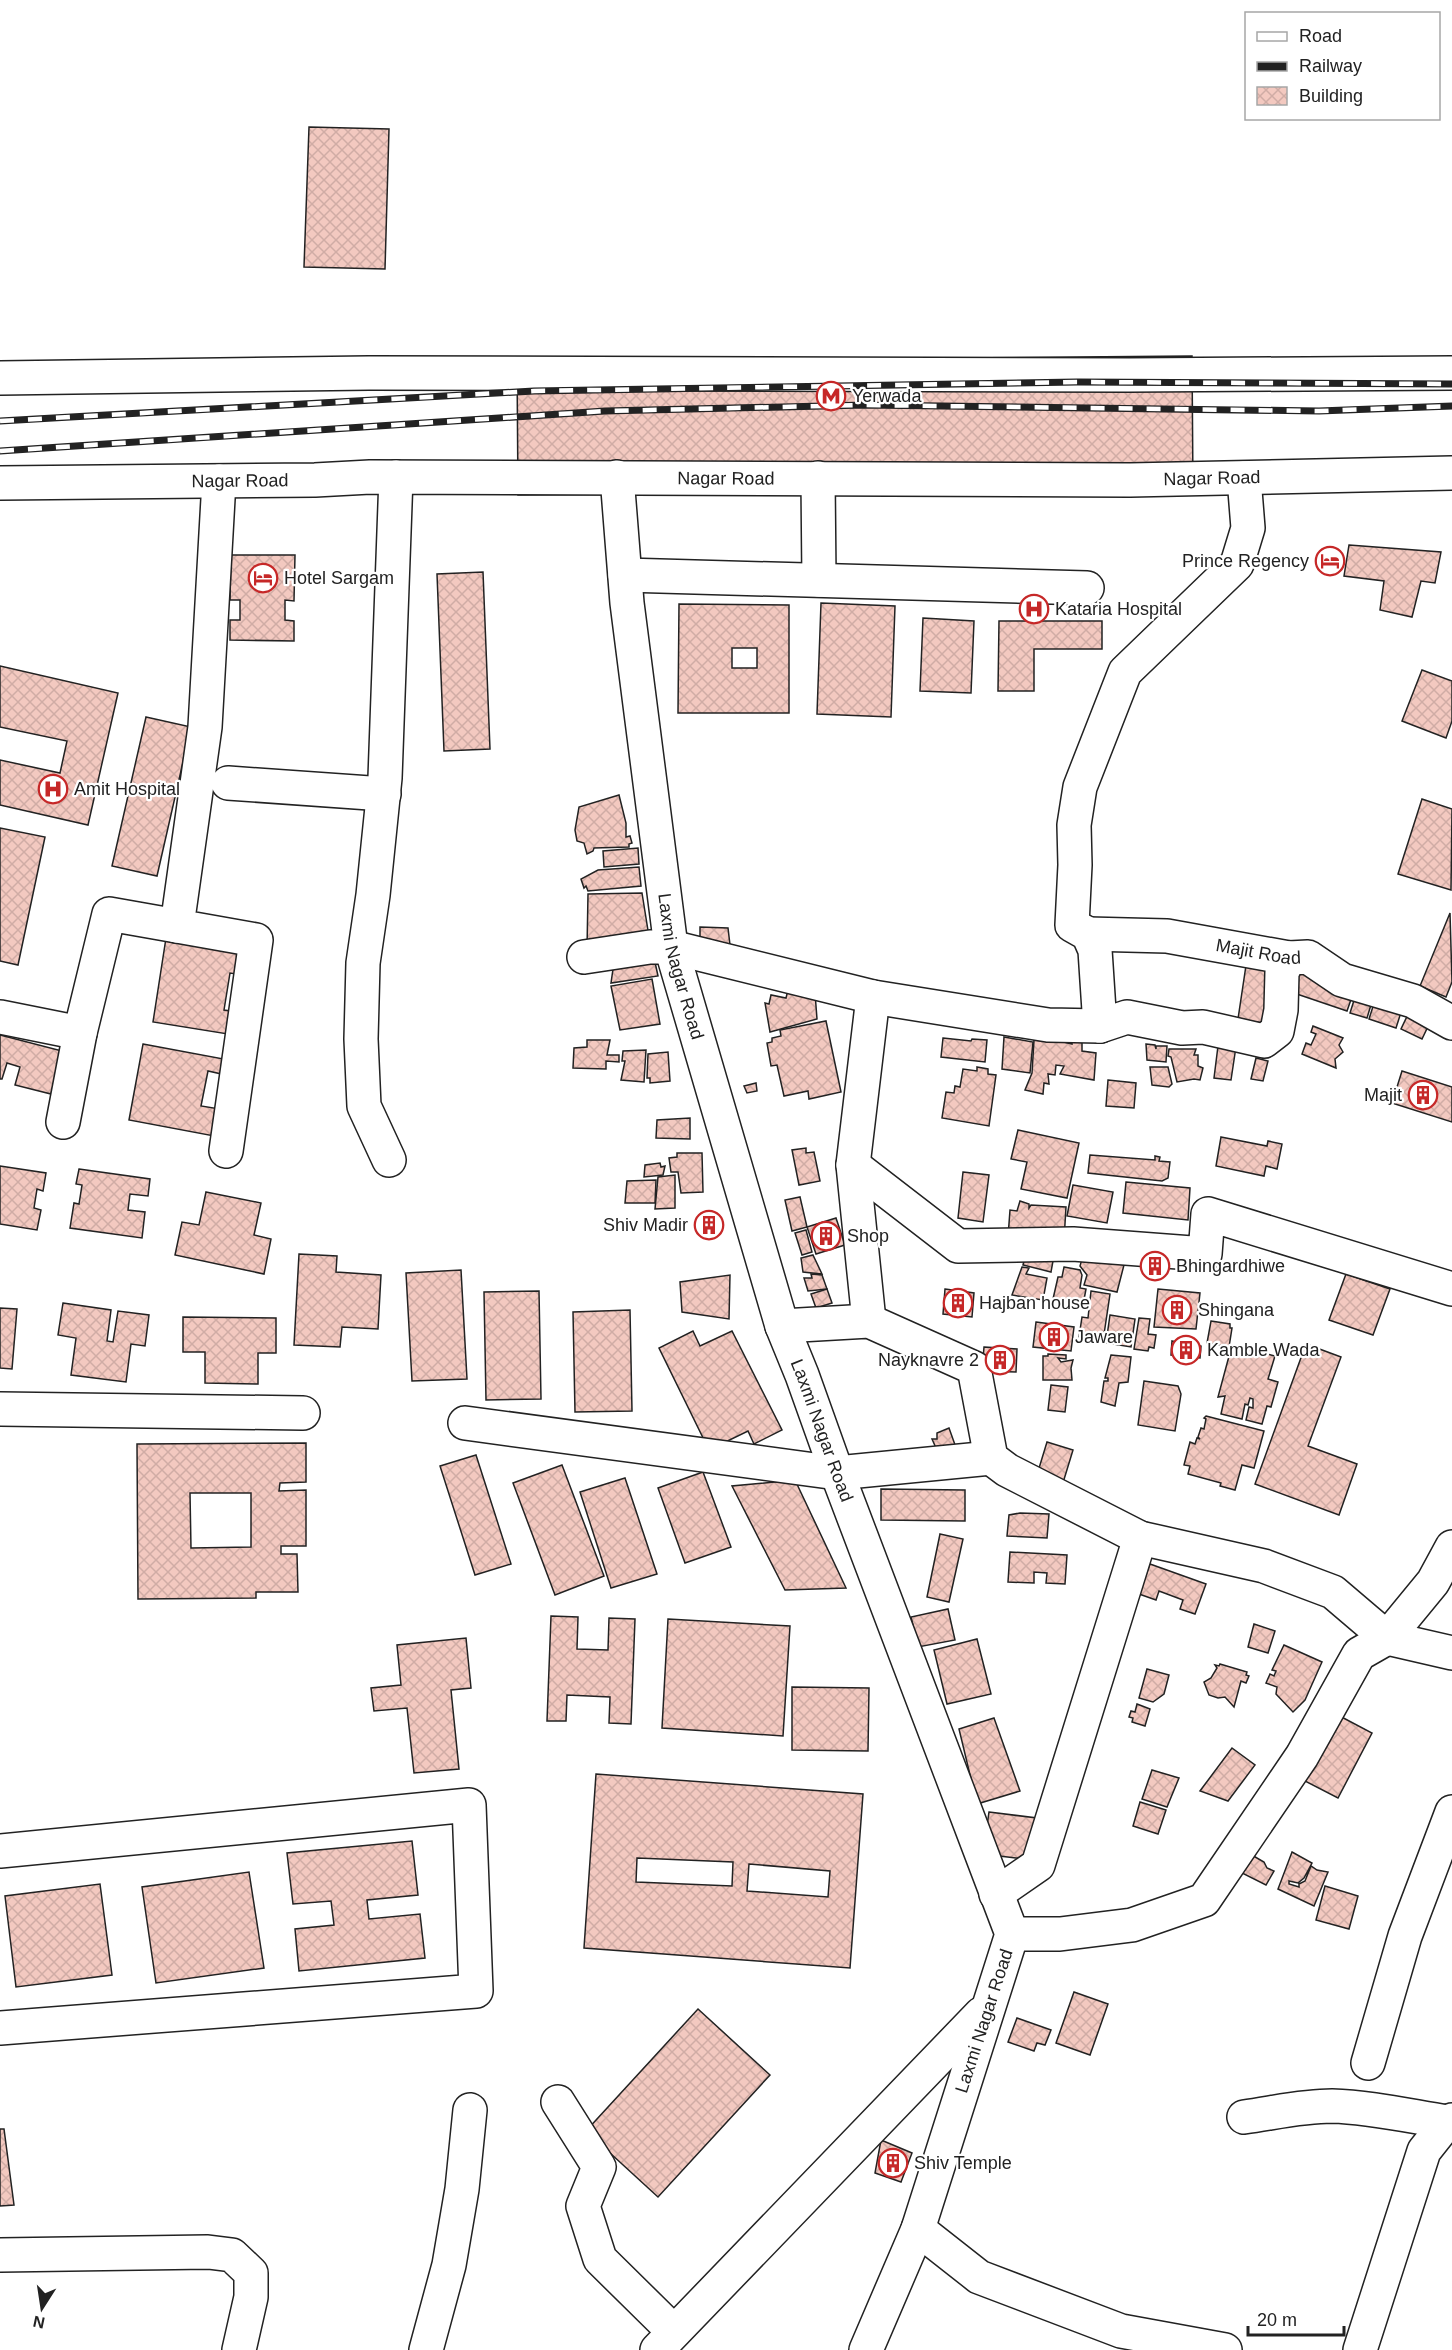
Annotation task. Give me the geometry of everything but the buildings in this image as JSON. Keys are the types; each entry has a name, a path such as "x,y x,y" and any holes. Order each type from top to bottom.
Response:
{"main road":[{"path":"0,378 369,373 1129,375 1452,373"},
{"name":"Nagar Road","path":"0,483 396,477 1130,480 1452,473"},
{"path":"389,1160 364,1106 361,1039 363,963 384,794 396,477"},
{"name":"Laxmi Nagar Road","path":"618,477 625,575 671,947 782,1326 1012,1934 918,2229 866,2350"},
{"path":"818,478 819,580"},
{"path":"1100,1026 1095,950 1088,934 1072,925 1074,825 1080,787 1125,672 1238,564 1248,528 1244,478"},
{"path":"177,926 205,727 219,481"},
{"path":"625,575 1088,588"},
{"path":"228,783 384,794"},
{"path":"63,1122 80,1032 109,914 256,939 226,1151"},
{"name":"Majit Road","path":"1088,934 1167,936 1289,958 1308,957 1342,980 1413,1001 1452,1023"},
{"path":"584,957 650,946 671,947 873,997 1048,1025 1100,1026 1127,1017 1182,1028 1203,1028 1264,1041 1277,1031 1281,1010 1282,972 1289,958"},
{"path":"869,1321 854,1165 873,997"},
{"path":"0,1017 80,1032"},
{"path":"854,1165 958,1246 1073,1244 1205,1254 1208,1214 1452,1289"},
{"path":"782,1326 869,1321 974,1368 991,1458"},
{"path":"0,1409 303,1413"},
{"path":"465,1423 837,1473 991,1458 1007,1470 1140,1538 1264,1566 1333,1592 1387,1638 1452,1653"},
{"path":"996,1894 1038,1865 1140,1538"},
{"path":"1012,1934 1060,1934 1132,1926 1204,1900 1302,1756 1359,1654 1387,1638 1433,1582 1452,1547"},
{"path":"0,1851 469,1804 476,1992 0,2028"},
{"path":"1368,2063 1405,1936 1452,1812"},
{"path":"558,2103 599,2167 583,2206 600,2259 665,2340 987,2009"},
{"path":"1244,2117 1332,2106 1449,2121"},
{"path":"426,2350 450,2265 462,2189 470,2110"},
{"path":"1360,2350 1424,2151 1449,2121"},
{"path":"918,2229 979,2277 1121,2331 1225,2350"},
{"path":"0,2254 208,2252 232,2255 251,2273 251,2297 239,2350"}],"railway":[{"path":"0,421 534,391 1077,382 1452,384"},
{"path":"0,451 605,411 865,405 1319,411 1452,406"}],"place":[{"name":"Yerwada","path":"831,396"},
{"name":"Prince Regency","path":"1330,561"},
{"name":"Hotel Sargam","path":"263,578"},
{"name":"Kataria Hospital","path":"1034,609"},
{"name":"Amit Hospital","path":"53,789"},
{"name":"Majit","path":"1423,1095"},
{"name":"Shiv Madir","path":"709,1225"},
{"name":"Shop","path":"826,1236"},
{"name":"Bhingardhiwe","path":"1155,1266"},
{"name":"Hajban house","path":"958,1303"},
{"name":"Shingana","path":"1177,1310"},
{"name":"Jaware","path":"1054,1337"},
{"name":"Kamble Wada","path":"1186,1350"},
{"name":"Nayknavre 2","path":"1000,1360"},
{"name":"Shiv Temple","path":"893,2163"}]}
